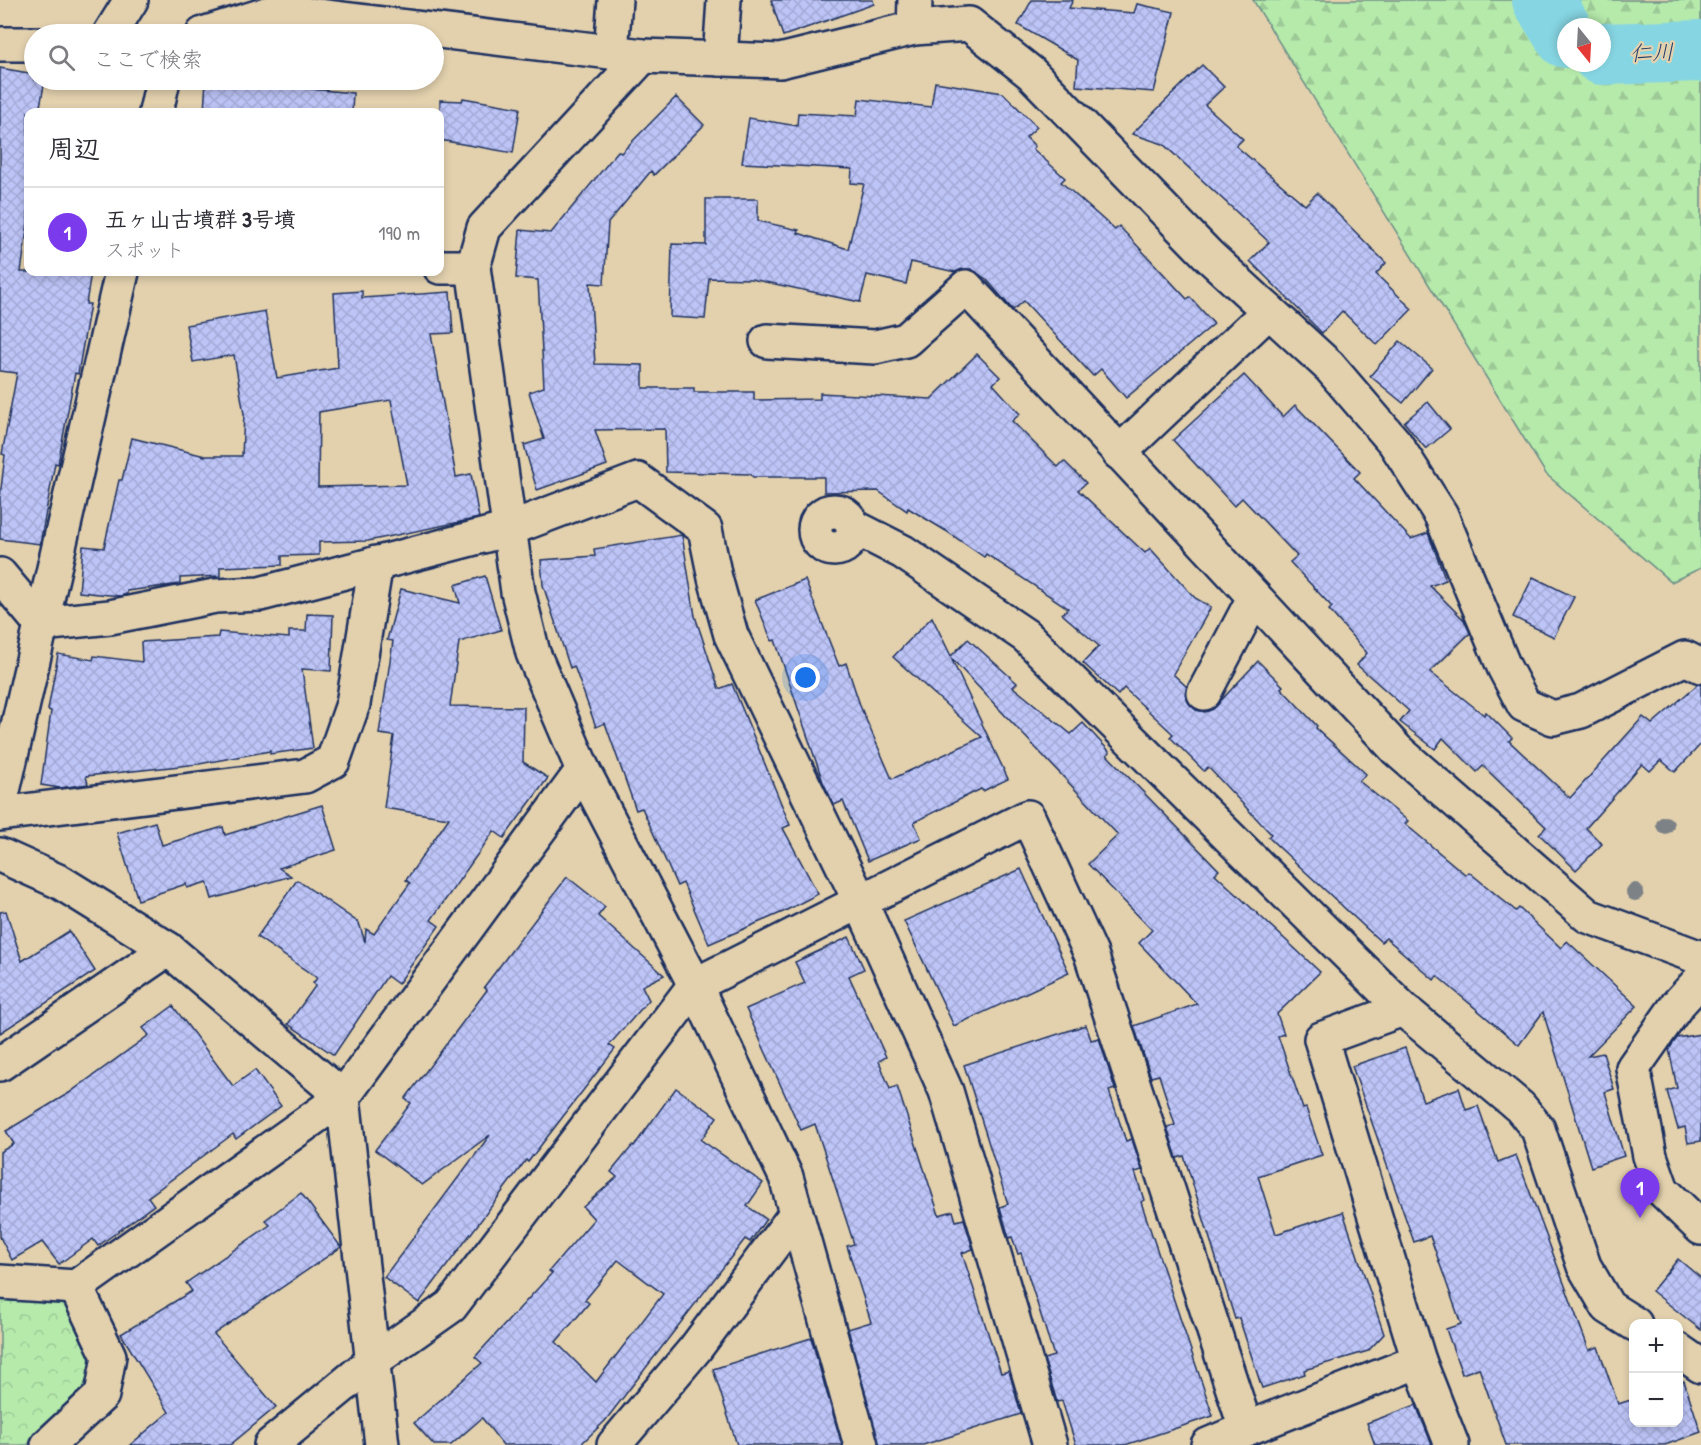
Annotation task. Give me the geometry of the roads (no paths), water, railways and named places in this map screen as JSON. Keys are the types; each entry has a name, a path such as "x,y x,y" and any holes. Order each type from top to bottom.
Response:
{"street":[{"path":"116,24 131,0"},
{"path":"611,52 615,0"},
{"path":"720,59 724,0"},
{"path":"236,24 277,11 383,24"},
{"path":"444,32 643,56 780,61 915,14 969,24 1031,73 1209,256 1329,366 1401,452 1441,515 1504,667 1524,705 1553,718 1581,711 1685,658 1701,666"},
{"path":"0,44 24,44"},
{"path":"643,56 484,228 473,267 518,592 533,653 583,770 695,985 786,1177 861,1445"},
{"path":"157,108 161,90"},
{"path":"444,267 473,267"},
{"path":"0,804 121,276"},
{"path":"767,341 875,347 906,340 966,287 1396,750 1588,916 1701,958"},
{"path":"1119,453 1269,311"},
{"path":"41,624 110,617 214,596 260,594 509,529 638,480 705,529 715,578 731,634 860,901 946,1091 1050,1445"},
{"path":"854,527 903,552 1026,636 1403,1009 1520,1107 1538,1129 1584,1266 1608,1307 1629,1319"},
{"path":"0,814 305,777 333,761 353,704 376,563"},
{"path":"0,575 41,624"},
{"path":"1204,693 1254,598"},
{"path":"0,1282 76,1287 344,1097 583,770"},
{"path":"271,1445 373,1361 451,1306 695,985 1028,817 1091,954 1246,1429"},
{"path":"0,855 60,882 168,949 344,1097 382,1445"},
{"path":"0,1064 168,949"},
{"path":"1701,979 1677,1004 1633,1068 1650,1156 1662,1190 1701,1228"},
{"path":"1403,1009 1321,1039 1419,1361 1452,1445"},
{"path":"614,1445 695,1349 796,1214"},
{"path":"48,1445 102,1395 106,1376 109,1356 76,1287"},
{"path":"1683,1353 1701,1366"},
{"path":"1208,1445 1419,1361"}],"waterway":[{"name":"仁川","path":"1543,0 1557,23"},
{"name":"仁川","path":"1611,54 1701,51"}],"place":[{"name":"五ヶ山古墳群 3号墳","path":"1640,1218"}]}
